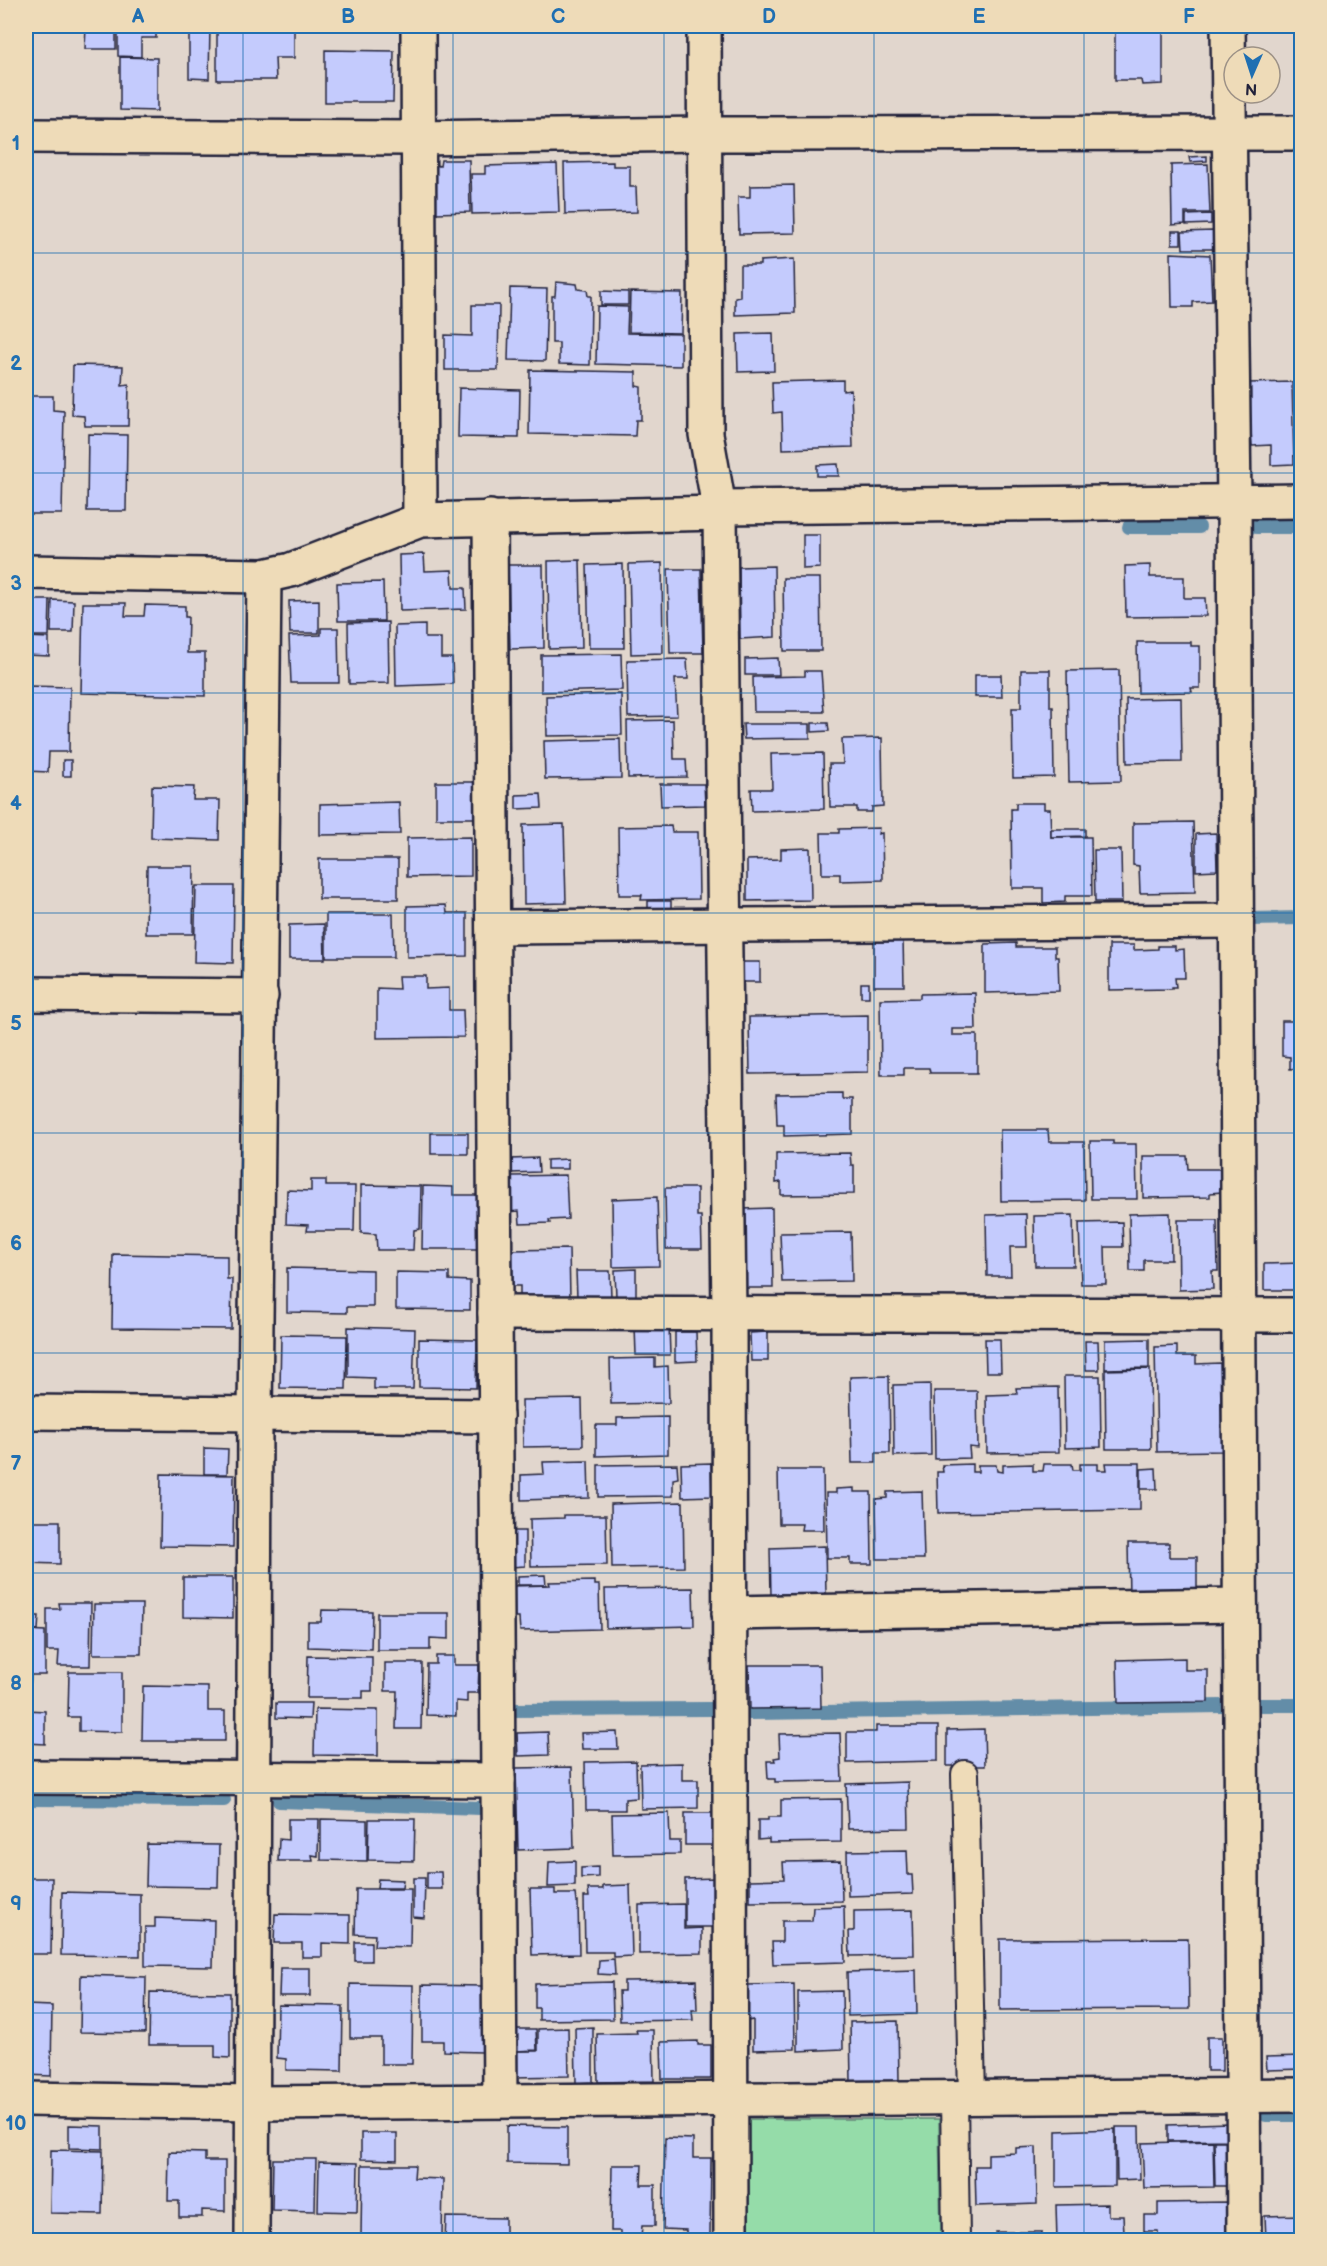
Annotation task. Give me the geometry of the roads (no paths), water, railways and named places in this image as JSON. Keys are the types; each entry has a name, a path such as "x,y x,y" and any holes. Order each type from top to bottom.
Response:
{"street":[{"path":"418,26 420,520"},
{"path":"704,26 706,434 720,510 729,1314 731,2241"},
{"path":"1228,26 1234,501 1244,2241"},
{"path":"26,136 417,138 704,134 1302,133"},
{"path":"26,572 264,576 291,570 420,520 720,510 1302,501"},
{"path":"490,517 500,2100"},
{"path":"252,2241 255,1414 264,576"},
{"path":"493,927 1236,921"},
{"path":"26,994 261,996"},
{"path":"495,1313 1302,1315"},
{"path":"26,1412 496,1416"},
{"path":"729,1613 1240,1605"},
{"path":"26,1777 498,1780"},
{"path":"26,2099 253,2103 1302,2095"}],"lane":[{"path":"956,2241 963,2097 965,1774"}],"waterway":[{"path":"1129,527 1199,527"},
{"path":"1256,527 1302,527"},
{"path":"1247,919 1302,918"},
{"path":"1259,1705 1302,1705"},
{"path":"749,1713 1223,1706"},
{"path":"507,1710 712,1709"},
{"path":"26,1799 224,1800"},
{"path":"279,1801 480,1808"},
{"path":"1266,2115 1302,2115"}]}
